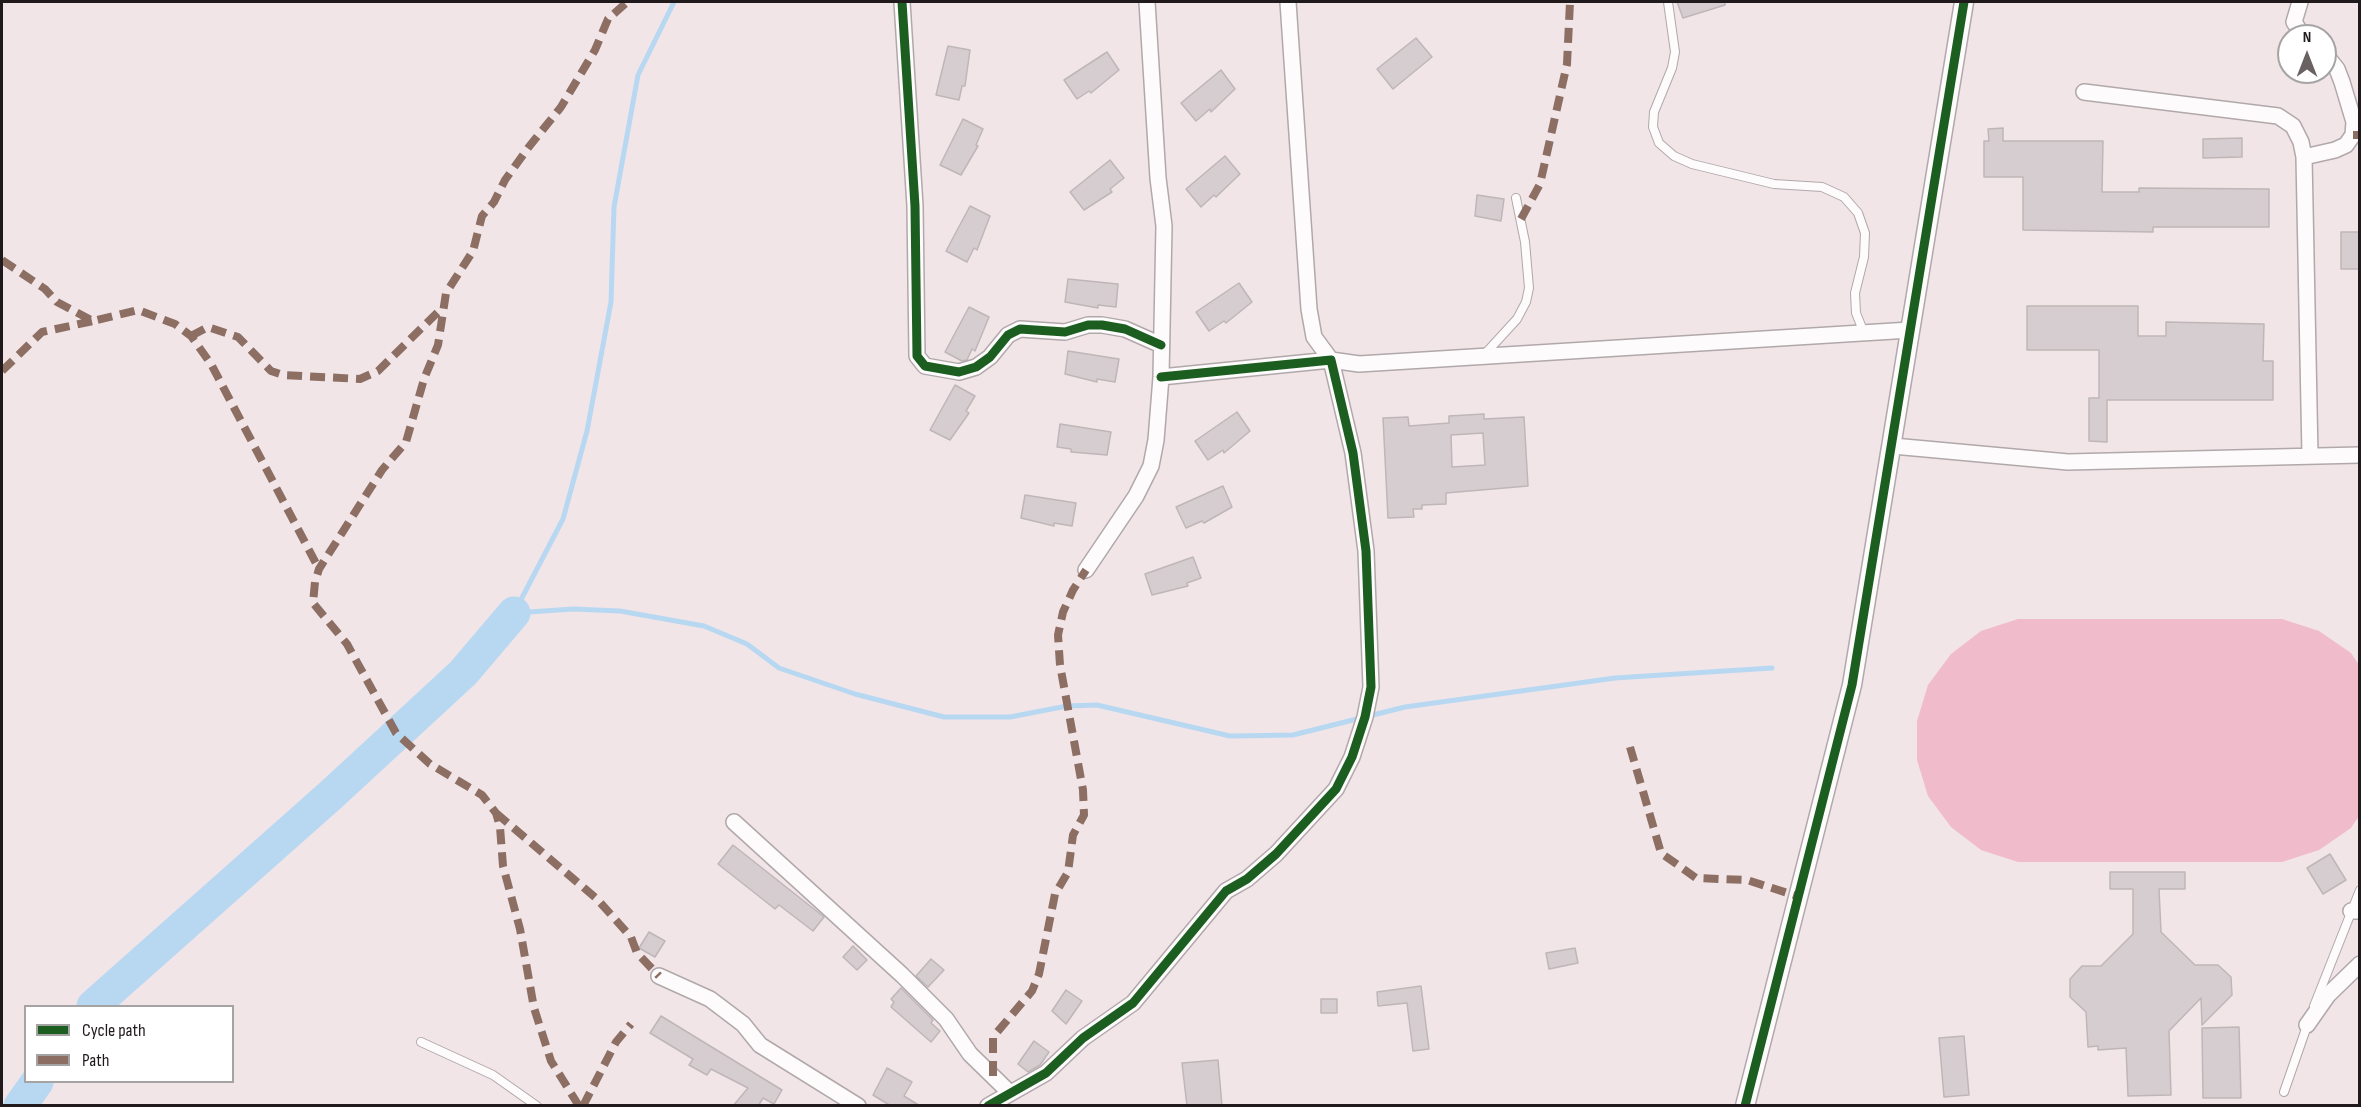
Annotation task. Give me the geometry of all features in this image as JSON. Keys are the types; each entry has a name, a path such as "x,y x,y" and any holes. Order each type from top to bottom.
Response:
{"street":[{"path":"902,2 915,206 917,356 926,366 959,372 976,368 990,357 1008,335 1020,329 1065,332 1095,325 1125,329 1161,345"},
{"path":"1086,570 1136,496 1151,466 1161,376 1164,226 1158,178 1147,2"},
{"path":"988,1106 1046,1073 1083,1038 1133,1003 1226,891 1247,879 1276,854 1336,789 1349,766 1365,717 1371,687 1366,551 1353,453 1331,360 1314,337 1309,309 1288,2"},
{"path":"1745,1106 1852,685 1964,2"},
{"path":"2295,24 2300,2"},
{"path":"2304,157 2335,150 2346,145 2353,135 2354,122 2337,69"},
{"path":"2084,92 2278,116 2293,126 2301,141 2304,157 2310,456"},
{"path":"1161,376 1331,360 1359,364 1910,330"},
{"path":"1893,446 2068,462 2360,455"},
{"path":"734,822 946,1018 970,1054 1010,1093"},
{"path":"2307,1025 2328,995 2360,964"},
{"path":"659,976 710,999 743,1024 760,1045 858,1106"}],"lane":[{"path":"1668,2 1674,52 1672,68 1654,112 1653,127 1659,143 1674,156 1692,164 1774,184 1822,188 1844,197 1858,213 1865,233 1864,257 1855,293 1856,313 1864,333"},
{"path":"1483,356 1517,319 1526,302 1528,288 1525,242 1516,198"},
{"path":"2284,1092 2307,1025 2355,911 2360,890"},
{"path":"421,1042 493,1075 537,1106"}],"shaded area":[{"path":"2018,619 2282,619 2319,631 2351,653 2359,665 2359,816 2351,828 2319,850 2282,862 2018,862 1981,850 1951,827 1928,796 1917,760 1917,721 1928,685 1951,654 1981,631"}],"building":[{"path":"1677,2 1725,2 1725,5 1683,18"},
{"path":"1416,38 1432,57 1393,89 1377,69"},
{"path":"948,46 970,50 965,86 962,86 959,100 936,95"},
{"path":"1107,52 1119,70 1091,93 1089,91 1077,99 1064,80"},
{"path":"1221,70 1235,89 1211,112 1210,109 1196,121 1181,103"},
{"path":"963,119 983,129 976,145 978,146 961,175 940,165"},
{"path":"2003,128 2003,141 2103,141 2102,192 2139,192 2139,188 2269,189 2269,227 2153,227 2153,232 2023,230 2023,177 1984,177 1984,141 1989,141 1988,129"},
{"path":"2242,138 2242,157 2203,158 2203,139"},
{"path":"1225,156 1240,174 1216,197 1214,195 1201,207 1186,189"},
{"path":"1110,160 1124,178 1110,189 1112,192 1084,210 1070,192"},
{"path":"1477,195 1504,199 1501,221 1475,216"},
{"path":"970,206 990,216 977,250 974,248 967,262 946,251"},
{"path":"2341,232 2360,232 2360,269 2341,269"},
{"path":"1068,279 1118,284 1116,307 1098,305 1098,308 1065,302"},
{"path":"1239,283 1252,302 1226,323 1224,321 1209,331 1196,312"},
{"path":"2027,306 2138,306 2138,336 2166,336 2166,322 2264,324 2263,361 2273,361 2273,400 2107,400 2107,442 2089,441 2089,398 2099,398 2099,350 2027,350"},
{"path":"969,307 989,317 975,351 972,349 967,360 962,361 945,352"},
{"path":"1068,351 1119,359 1115,382 1097,379 1097,382 1065,374"},
{"path":"955,385 975,396 966,411 969,413 950,440 930,430"},
{"path":"1237,412 1250,431 1224,453 1223,450 1208,460 1195,441"},
{"path":"1484,414 1484,419 1524,417 1528,486 1446,493 1446,504 1422,505 1422,509 1413,509 1414,517 1388,518 1383,418 1408,417 1409,426 1449,423 1449,416","holes":["1483,433 1485,465 1452,467 1451,435"]},
{"path":"1060,424 1111,432 1107,455 1071,452 1071,449 1057,447"},
{"path":"1223,486 1232,507 1204,523 1202,521 1186,528 1176,507"},
{"path":"1025,495 1076,503 1072,526 1054,523 1054,526 1021,518"},
{"path":"1193,557 1201,578 1187,583 1188,586 1152,595 1145,574"},
{"path":"733,845 824,917 813,931 779,905 775,909 718,864"},
{"path":"2330,854 2346,880 2323,894 2307,868"},
{"path":"2110,872 2185,872 2185,889 2159,889 2161,932 2195,965 2218,965 2231,977 2232,995 2202,1025 2201,998 2169,1031 2171,1095 2128,1096 2126,1048 2098,1050 2098,1046 2088,1047 2086,1012 2070,997 2070,979 2082,966 2101,966 2133,934 2133,889 2110,889"},
{"path":"649,932 665,941 655,957 639,948"},
{"path":"853,946 867,960 857,970 843,957"},
{"path":"1575,948 1578,963 1549,969 1546,953"},
{"path":"931,959 944,970 928,987 916,976"},
{"path":"1421,986 1429,1049 1413,1051 1407,1003 1378,1006 1377,992"},
{"path":"901,988 933,1020 931,1023 940,1031 931,1042 891,1007 894,1002 891,999"},
{"path":"1066,990 1082,1001 1066,1024 1052,1011"},
{"path":"1321,999 1337,999 1337,1013 1321,1013"},
{"path":"661,1016 782,1090 774,1104 763,1098 758,1106 733,1106 748,1088 711,1069 707,1075 689,1065 693,1059 650,1033"},
{"path":"2239,1027 2241,1098 2203,1098 2202,1028"},
{"path":"1964,1036 1969,1095 1944,1097 1939,1038"},
{"path":"1034,1041 1049,1052 1040,1065 1028,1072 1018,1064"},
{"path":"1218,1060 1222,1106 1187,1106 1182,1063"},
{"path":"887,1068 912,1082 904,1096 920,1106 891,1106 873,1095"}],"waterway":[{"path":"514,613 563,519 587,431 611,302 614,207 638,75 674,2"},
{"path":"514,613 573,609 620,611 704,626 747,644 779,668 855,694 944,717 1010,717 1067,706 1097,705 1230,736 1293,735 1405,707 1615,678 1772,668"},
{"path":"94,1005 332,794 463,673 514,613"},
{"path":"20,1106 36,1083"}],"marked path":[{"path":"579,1106 551,1061 534,1008 520,929 503,866 500,827 496,813 482,795 430,764 396,733 347,644 313,603 319,569 382,470 406,442 424,379 438,345 446,293 473,251 482,216 494,202 505,180 528,148 561,107 595,50 608,19 627,2"},
{"path":"1521,219 1540,184 1567,64 1570,2"},
{"path":"2353,135 2360,135"},
{"path":"2,260 45,289 57,302 93,321 138,310 175,324 191,336 211,364 319,569"},
{"path":"191,336 208,327 238,337 271,371 283,375 360,379 378,371 442,308"},
{"path":"2,371 42,332 93,321"},
{"path":"993,1076 993,1037 1032,991 1039,974 1055,894 1068,872 1073,835 1084,815 1083,790 1060,665 1058,635 1063,612 1086,570"},
{"path":"1630,747 1661,853 1696,878 1747,880 1797,896"},
{"path":"496,813 597,899 631,937 637,953 659,976"},
{"path":"583,1106 616,1042 631,1024"}],"cycle path":[{"path":"902,2 915,206 917,356 925,366 959,372 976,367 990,357 1008,335 1020,329 1065,332 1088,325 1125,329 1161,345"},
{"path":"1745,1106 1852,685 1964,2"},
{"path":"988,1106 1046,1073 1083,1038 1133,1003 1226,891 1247,879 1276,854 1336,789 1352,757 1365,717 1371,687 1366,551 1353,453 1331,360 1161,377"}]}
